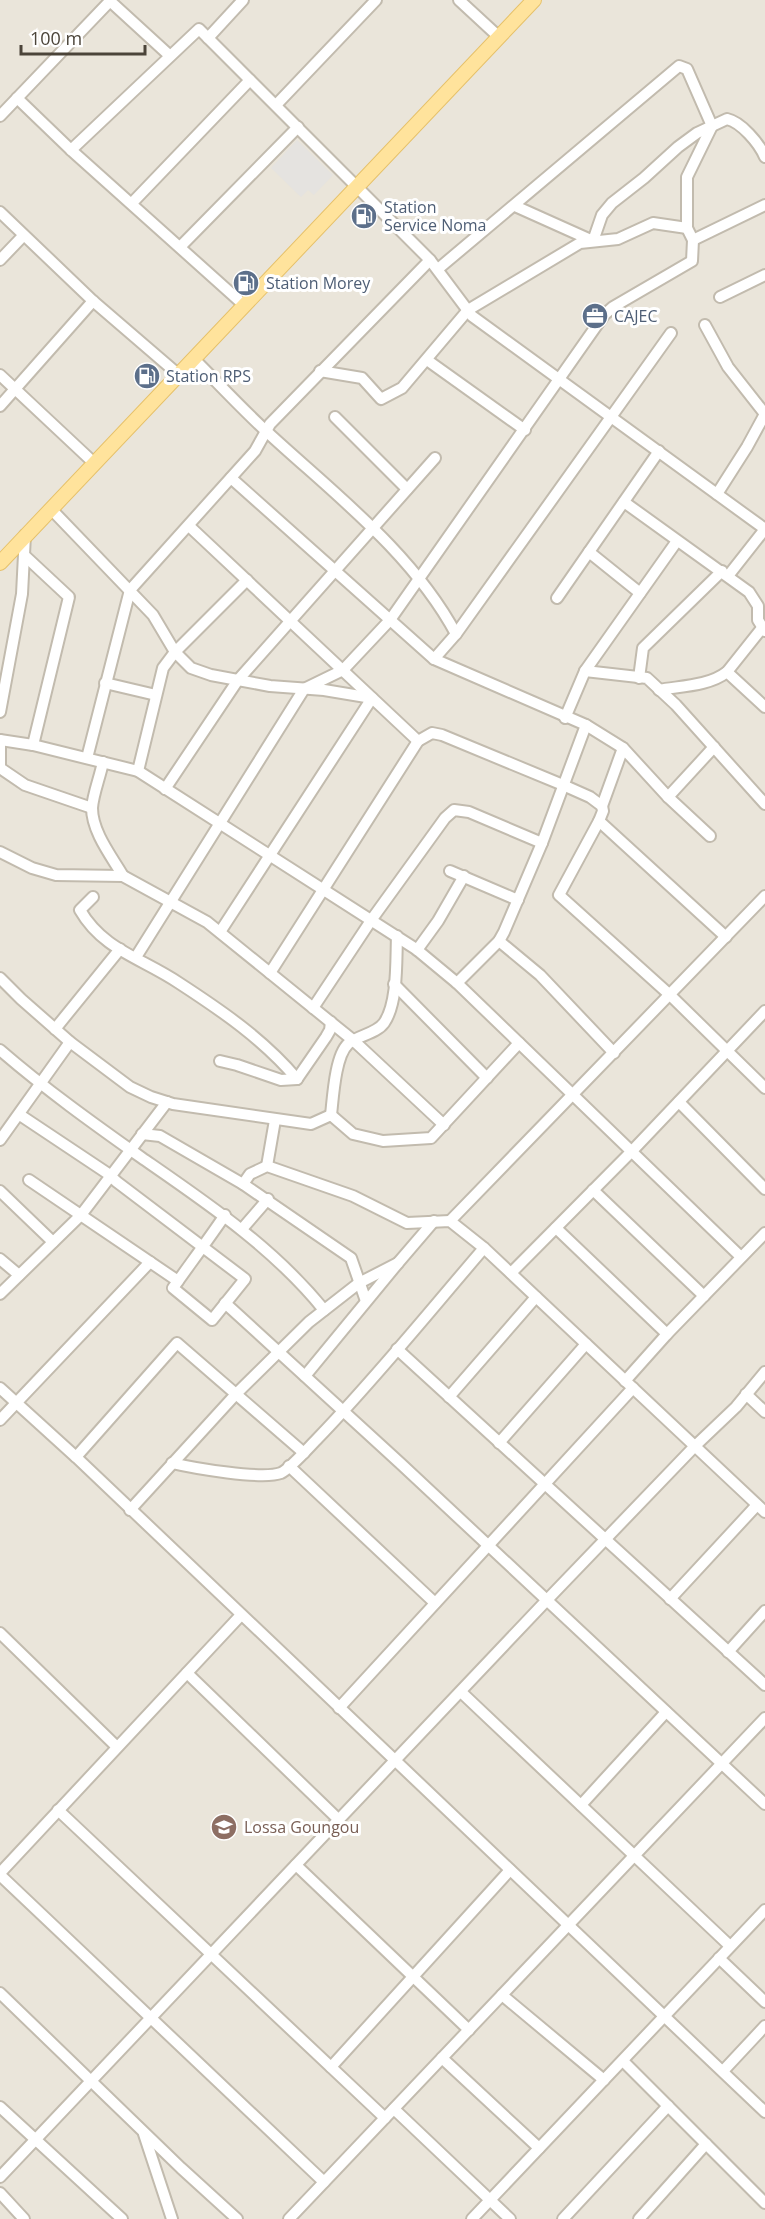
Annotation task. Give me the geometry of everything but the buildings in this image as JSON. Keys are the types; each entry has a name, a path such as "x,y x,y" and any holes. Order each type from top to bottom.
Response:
{"main road":[{"path":"2,558 534,0"}],"street":[{"path":"208,38 243,0"},
{"path":"276,105 376,0"},
{"path":"459,0 498,37"},
{"path":"0,116 110,1 169,55"},
{"path":"70,150 199,29 430,260 472,316 765,529 725,574 643,648 639,678"},
{"path":"136,957 304,689 343,670 390,620 604,315 613,306 692,261 693,240 687,228 687,177 712,126 687,69 679,66 438,269"},
{"path":"132,203 250,80"},
{"path":"17,98 70,150 244,305"},
{"path":"593,241 602,215 612,203 697,133 727,119 734,120 763,150"},
{"path":"180,247 298,127"},
{"path":"693,240 765,205"},
{"path":"515,206 593,241"},
{"path":"0,212 93,301 178,375"},
{"path":"320,371 362,378 381,399 402,388 468,310 580,243 618,239 653,223 687,228"},
{"path":"0,260 23,236"},
{"path":"87,758 130,590 255,451 266,431 320,371 430,260"},
{"path":"720,297 765,275"},
{"path":"0,406 93,301"},
{"path":"705,325 728,367 765,414 717,494"},
{"path":"434,659 456,634 671,333"},
{"path":"194,359 266,431 348,503 372,528 419,579 456,634"},
{"path":"428,360 525,430"},
{"path":"0,375 94,464"},
{"path":"335,417 407,489"},
{"path":"557,598 659,451"},
{"path":"165,789 238,680 435,458"},
{"path":"231,478 434,659 565,718 586,725 623,748 668,797 710,836"},
{"path":"624,502 761,602 758,620 763,630 728,672 710,681 659,690"},
{"path":"51,508 153,615 175,652 191,668 198,672 270,686 372,698"},
{"path":"189,526 418,741"},
{"path":"0,712 22,594 25,535"},
{"path":"565,718 585,671 677,541"},
{"path":"589,552 640,593"},
{"path":"25,556 69,597 33,745"},
{"path":"138,771 163,668 175,652 247,580"},
{"path":"585,671 647,678 765,804"},
{"path":"728,672 765,707"},
{"path":"105,683 156,695"},
{"path":"220,932 372,698"},
{"path":"457,983 499,941 542,843 586,725"},
{"path":"270,973 418,741 432,733 442,735 563,785 590,797 602,806"},
{"path":"92,808 25,785 0,768 0,740 33,745 138,771 397,936 457,983 741,1257"},
{"path":"668,797 714,747"},
{"path":"623,748 602,806 603,811 599,821 560,895 670,995 765,1088"},
{"path":"103,762 92,808 96,826 123,876"},
{"path":"313,1008 372,919 445,818 454,810 469,812 542,843"},
{"path":"599,821 726,937"},
{"path":"0,852 32,868 56,875 123,876 207,922 354,1041 444,1125"},
{"path":"450,871 518,900"},
{"path":"417,950 438,921 464,876"},
{"path":"450,1221 765,896"},
{"path":"93,897 80,910 88,924 102,938 225,1013 278,1057 297,1079"},
{"path":"331,1115 334,1087 342,1053 348,1044 383,1023 392,1003 397,936"},
{"path":"499,941 540,975 614,1053"},
{"path":"55,1029 120,950"},
{"path":"0,978 70,1042 130,1087 151,1097 167,1102 311,1124 331,1115"},
{"path":"394,984 488,1078"},
{"path":"511,1273 632,1151 765,1011"},
{"path":"297,1079 326,1037 331,1022"},
{"path":"0,1140 70,1042"},
{"path":"331,1115 353,1134 384,1141 431,1138 519,1043"},
{"path":"0,1068 4,1054 130,1149 225,1215 303,1284 324,1310"},
{"path":"220,1061 281,1080 297,1079"},
{"path":"0,1294 81,1215 167,1102"},
{"path":"679,1102 765,1189"},
{"path":"20,1115 110,1176 203,1247 245,1280 212,1320 173,1288 203,1247 225,1215"},
{"path":"267,1166 274,1120"},
{"path":"142,1134 160,1136 243,1184 351,1258 366,1301"},
{"path":"243,1184 250,1174 267,1166 353,1196 407,1223 450,1221 484,1248 761,1508 670,1599"},
{"path":"28,1180 178,1281"},
{"path":"593,1190 704,1296"},
{"path":"0,1191 53,1242"},
{"path":"242,1229 268,1199"},
{"path":"305,1376 434,1221"},
{"path":"556,1228 667,1334"},
{"path":"339,1708 545,1484 629,1384 667,1334 765,1233"},
{"path":"172,1463 193,1469 260,1475 282,1473 343,1412 484,1248"},
{"path":"0,1259 20,1275"},
{"path":"0,1420 150,1262"},
{"path":"130,1510 236,1394 309,1322 359,1283 398,1263"},
{"path":"449,1396 536,1297"},
{"path":"225,1303 765,1804"},
{"path":"76,1457 177,1343 304,1453"},
{"path":"500,1443 586,1344"},
{"path":"397,1349 765,1685"},
{"path":"0,2177 546,1600 695,1446 736,1407 765,1372"},
{"path":"0,1388 76,1457 765,2112"},
{"path":"746,1394 765,1412"},
{"path":"289,1466 435,1603"},
{"path":"728,1652 765,1611"},
{"path":"241,1616 0,1874 324,2182"},
{"path":"0,1633 117,1747"},
{"path":"187,1673 339,1820"},
{"path":"461,1692 730,1947"},
{"path":"581,1805 666,1712"},
{"path":"289,2219 765,1718"},
{"path":"58,1810 385,2118"},
{"path":"296,1865 469,2030"},
{"path":"332,2067 510,1870"},
{"path":"472,2219 765,1911"},
{"path":"719,1958 765,2002"},
{"path":"0,1993 143,2132 237,2219"},
{"path":"502,1995 604,2080"},
{"path":"723,2072 765,2026"},
{"path":"442,2058 539,2148"},
{"path":"623,2061 765,2203"},
{"path":"563,2219 668,2106"},
{"path":"0,2107 122,2219"},
{"path":"394,2109 510,2219"},
{"path":"143,2132 172,2219"},
{"path":"639,2219 706,2144"},
{"path":"0,2193 24,2219"}],"shaded area":[{"path":"0,0 765,0 765,2219 0,2219"},
{"path":"297,140 333,175 314,195 308,190 301,197 271,168"}],"place":[{"name":"Station Service Noma","path":"364,216"},
{"name":"Station Morey","path":"246,283"},
{"name":"CAJEC","path":"595,316"},
{"name":"Station RPS","path":"147,376"},
{"name":"Lossa Goungou","path":"224,1827"}]}
